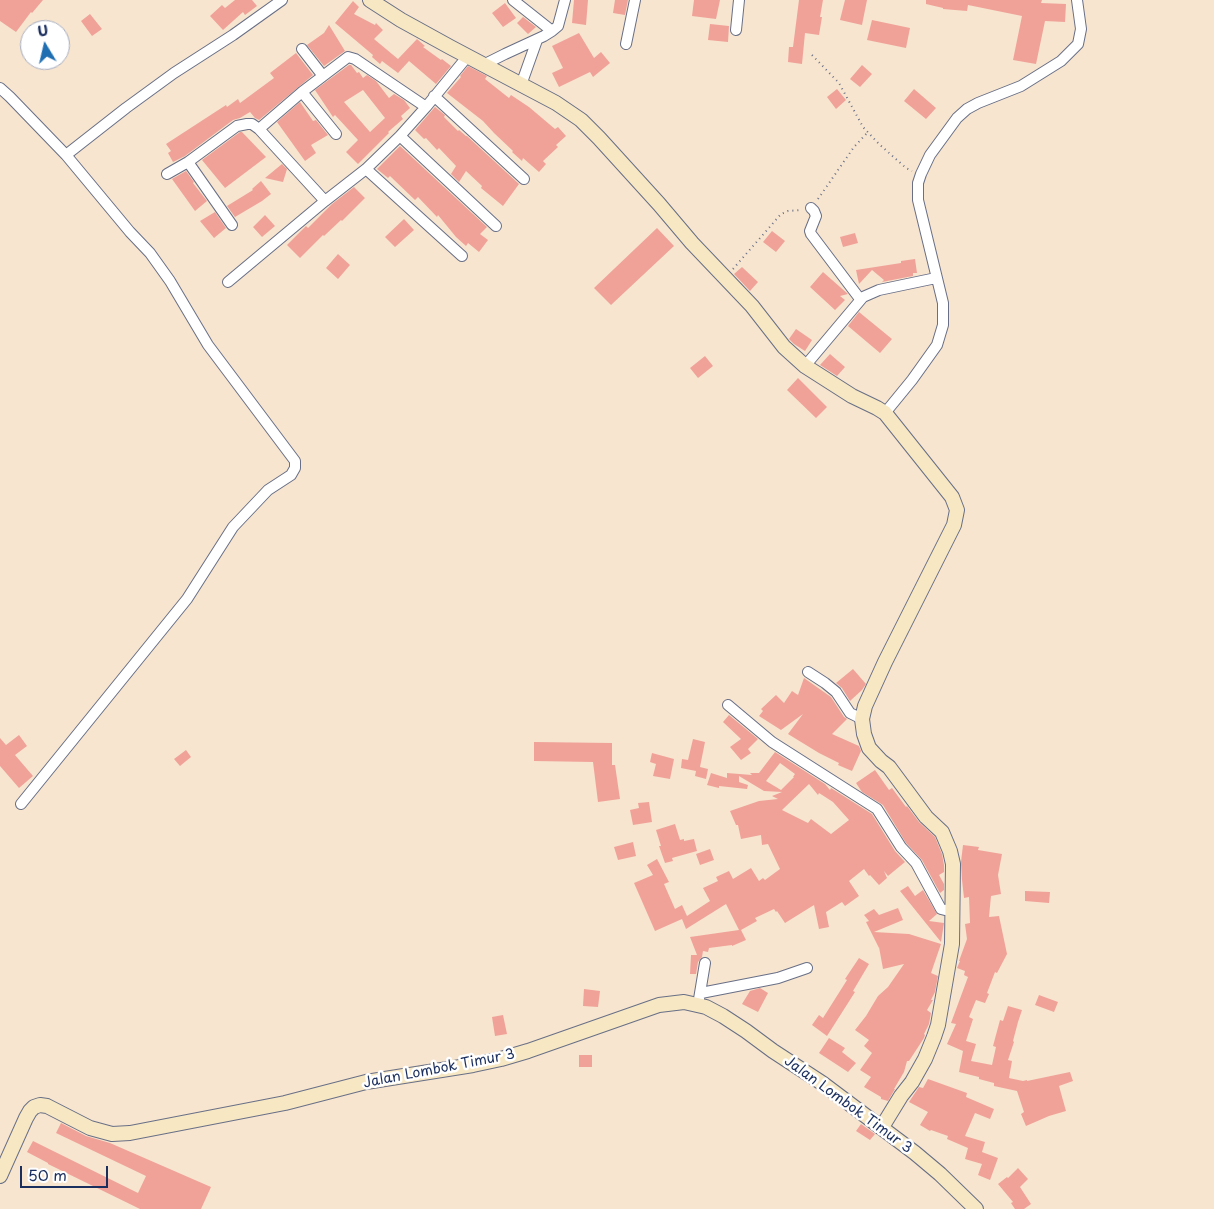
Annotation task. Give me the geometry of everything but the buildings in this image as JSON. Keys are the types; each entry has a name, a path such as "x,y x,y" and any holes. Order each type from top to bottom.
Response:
{"street":[{"path":"66,155 134,102 282,0"},
{"path":"370,0 467,57 556,103 581,120 692,243 752,306 784,346 805,366 852,396 885,414 952,496 956,504 954,525 885,662 865,706 862,719 864,734 869,748 889,767 926,817 942,832 953,864 952,944 934,1038 925,1060 882,1127"},
{"path":"513,0 552,31"},
{"path":"483,65 552,31 558,26 565,0"},
{"path":"626,44 635,0"},
{"path":"736,30 739,0"},
{"path":"885,414 937,345 944,315 918,200 920,176 930,155 957,118 967,109 1021,86 1061,60 1078,44 1080,30 1077,0"},
{"path":"521,85 537,40"},
{"path":"302,49 323,76"},
{"path":"259,129 302,92 348,57 426,106"},
{"path":"228,282 366,169 400,136 467,57"},
{"path":"0,88 66,155 130,232 150,253 170,281 208,345 295,461 295,468 291,475 268,490 233,527 187,599 21,804"},
{"path":"302,92 336,134"},
{"path":"434,96 524,179"},
{"path":"167,174 188,162 237,126 252,124 259,129 325,201"},
{"path":"400,136 496,226"},
{"path":"188,162 232,225"},
{"path":"366,169 462,256"},
{"path":"811,208 816,216 811,234 860,299"},
{"path":"805,366 860,299 867,294 936,278"},
{"path":"808,672 836,692 850,713 862,719"},
{"path":"728,705 772,742 877,809 901,847 916,864 941,909 953,909"},
{"path":"705,963 699,999 778,978 807,968"},
{"name":"Jalan Lombok Timur 3","path":"0,1176 26,1118 30,1111 40,1105 47,1106 90,1128 112,1134 130,1133 285,1103 366,1082 501,1059 659,1005 699,999 706,1007 739,1026 882,1127 940,1174 976,1209"}],"path":[{"path":"812,55 839,83 863,127 906,168 920,176"},
{"path":"724,277 739,263 781,214 788,211 811,208 844,160 868,132"}]}
